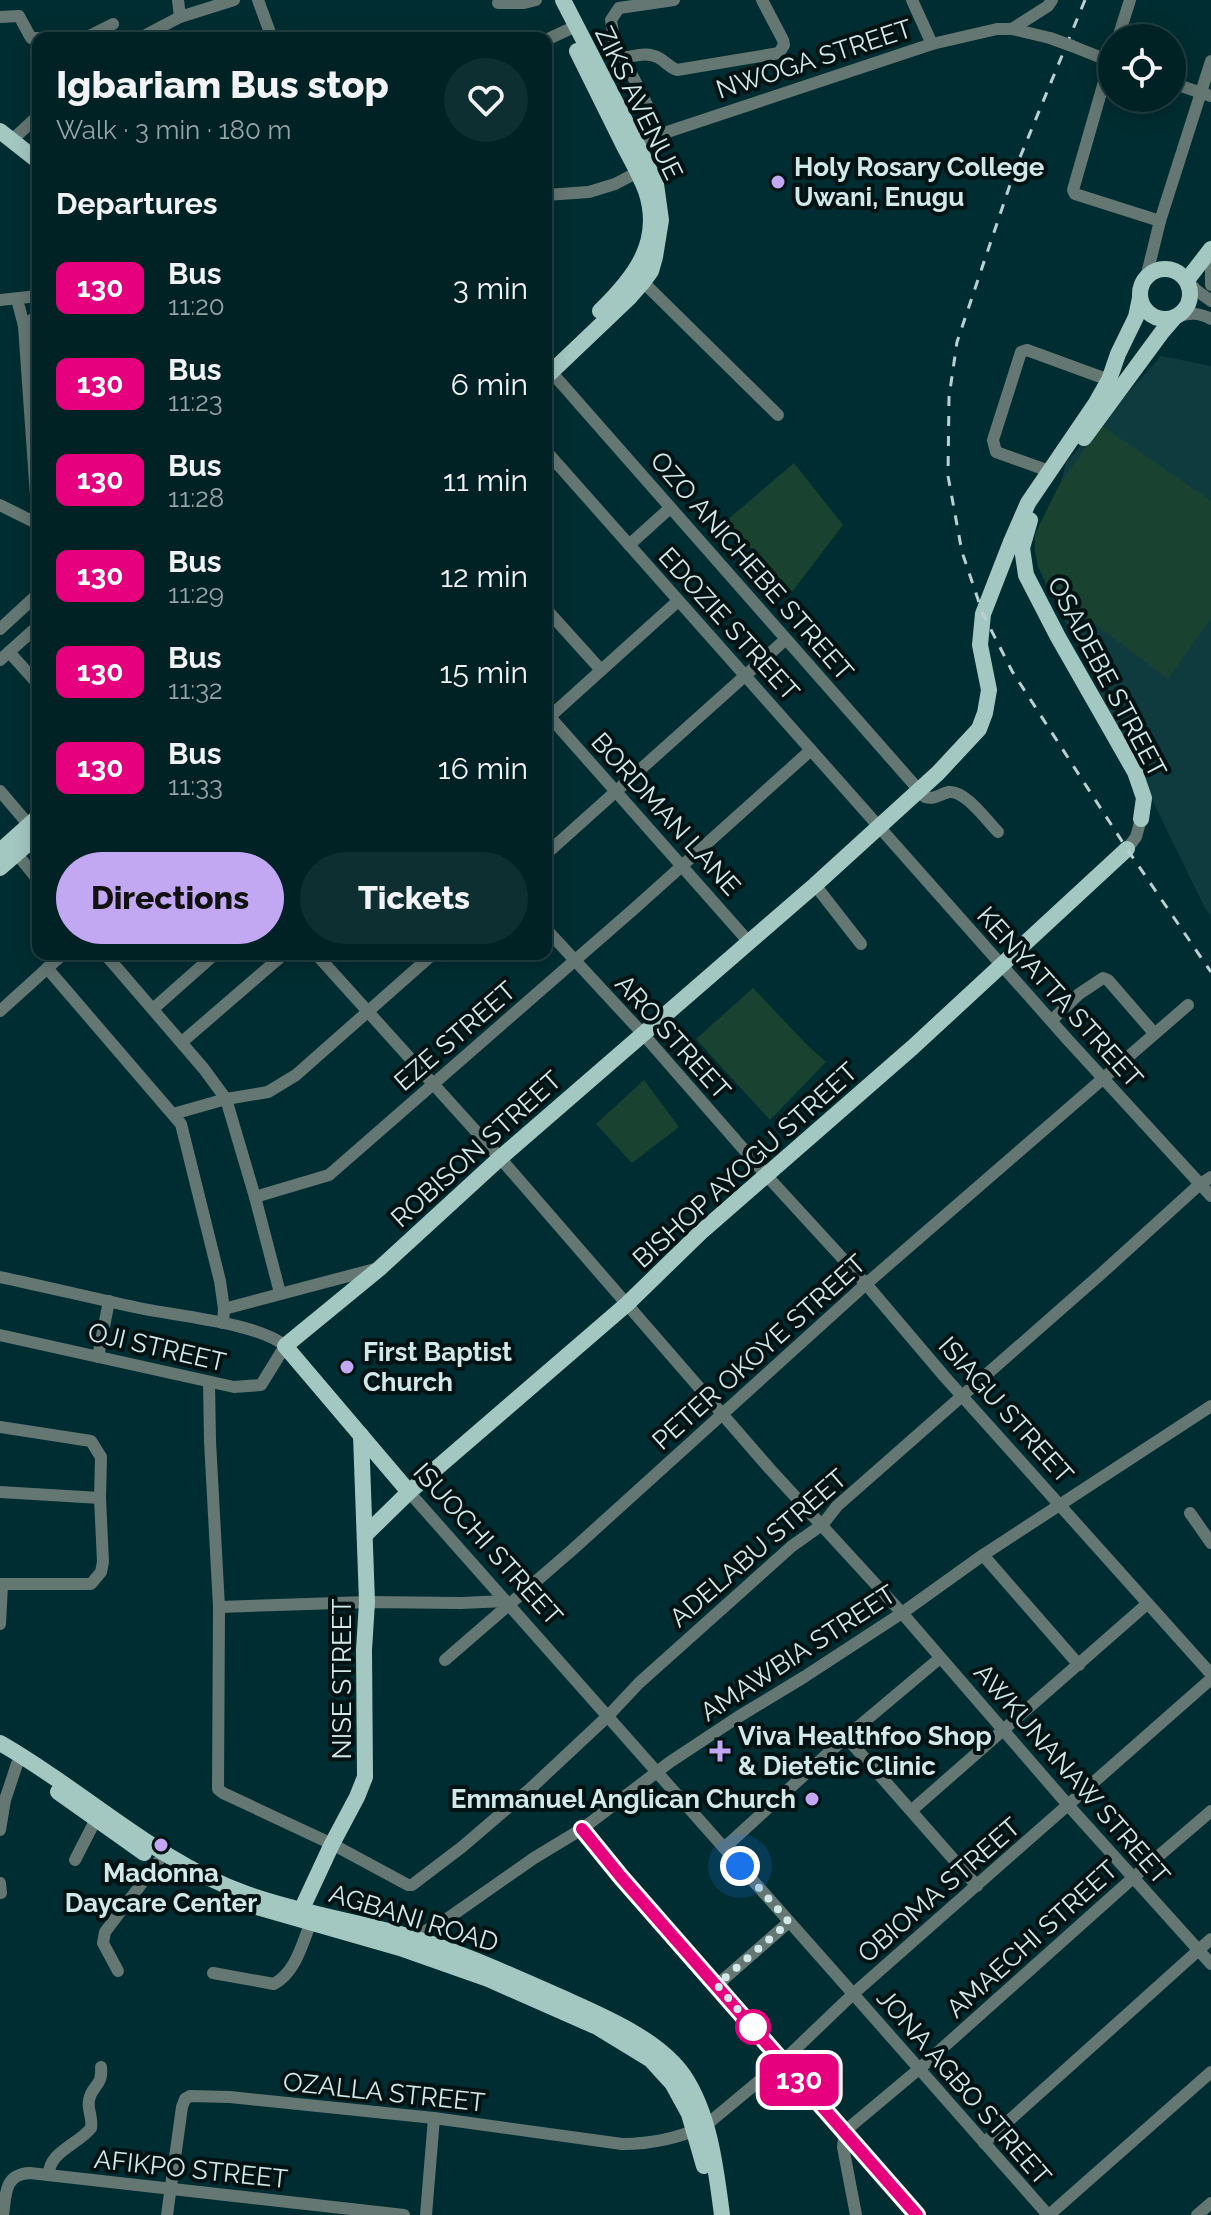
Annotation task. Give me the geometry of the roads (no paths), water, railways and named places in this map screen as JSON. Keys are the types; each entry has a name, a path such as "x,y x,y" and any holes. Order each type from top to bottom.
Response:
{"main road":[{"name":"ZIKS AVENUE","path":"550,0 590,51 631,145 648,200 649,228 639,268 552,365"},
{"name":"ZIKS AVENUE","path":"552,366 629,298 651,271 661,209 656,184 631,145 572,28 563,0"},
{"path":"6,136 32,156"},
{"path":"1187,280 1211,250"},
{"path":"1165,269 1180,273 1187,280 1190,300 1175,317 1160,319 1147,312 1140,298 1146,278 1165,269"},
{"name":"OSADEBE STREET","path":"1140,298 1136,317 1109,380 1028,503 1015,551 1036,598 1135,772 1144,798 1141,819"},
{"name":"OSADEBE STREET","path":"918,790 973,736 983,721 989,690 980,632 983,614 1047,489 1175,317"},
{"name":"ROBISON STREET","path":"285,1346 380,1268 500,1158 815,885 918,790"},
{"path":"0,868 8,850 32,831"},
{"name":"BISHOP AYOGU STREET","path":"365,1535 409,1492 627,1304 700,1233 1002,966 1127,849"},
{"name":"ISUOCHI STREET","path":"285,1346 409,1492"},
{"name":"NISE STREET","path":"303,1917 332,1844 365,1777 364,1650 367,1602 361,1435"},
{"name":"AGBANI ROAD","path":"0,1743 182,1864 303,1917"},
{"name":"AGBANI ROAD","path":"0,1754 158,1862 227,1897 266,1911 405,1942 536,1984 626,2029 675,2065 689,2085 717,2175 722,2215"},
{"name":"AGBANI ROAD","path":"700,2128 711,2215"}],"street":[{"path":"178,0 180,17"},
{"path":"151,32 180,17 234,0"},
{"path":"258,0 270,32"},
{"path":"498,3 536,0"},
{"path":"648,107 614,39 610,24 618,4 674,0"},
{"path":"623,58 655,55 671,69 677,70 779,53 784,45 783,40 762,0"},
{"path":"912,0 932,44"},
{"path":"1012,29 1048,6 1052,0"},
{"path":"1122,24 1130,0"},
{"path":"0,17 19,16 32,38"},
{"path":"97,32 113,24"},
{"path":"552,37 572,28"},
{"name":"NWOGA STREET","path":"631,145 932,44 997,29 1012,29 1050,38 1098,55"},
{"path":"590,51 614,39"},
{"path":"1146,278 1160,221 1206,95 1211,61"},
{"path":"1186,88 1206,95"},
{"path":"1098,104 1073,190 1075,194 1160,221"},
{"path":"6,136 32,120"},
{"path":"552,195 589,192 615,184 638,172"},
{"path":"1211,250 1211,285"},
{"path":"1187,280 1211,301"},
{"path":"643,282 778,415"},
{"path":"0,300 32,297"},
{"path":"17,299 24,326 32,439"},
{"path":"1175,317 1198,313 1211,319"},
{"path":"24,326 32,320"},
{"path":"1049,471 996,452 994,445 1021,352 1027,350 1109,380"},
{"name":"OZO ANICHEBE STREET","path":"552,376 918,790"},
{"name":"EDOZIE STREET","path":"552,458 879,826"},
{"path":"0,505 32,521"},
{"path":"629,545 670,508"},
{"path":"0,629 32,600"},
{"path":"552,714 678,601"},
{"path":"552,616 601,670"},
{"path":"32,631 5,656 32,679"},
{"path":"552,849 786,639"},
{"name":"BORDMAN LANE","path":"552,722 748,941"},
{"name":"EZE STREET","path":"255,1197 329,1175 811,750"},
{"path":"918,790 933,799 951,792 961,795 998,832"},
{"path":"0,791 32,824"},
{"name":"BISHOP AYOGU STREET","path":"1127,849 1136,837 1141,819"},
{"name":"KENYATTA STREET","path":"879,826 1103,1078 1205,1180 1211,1196"},
{"path":"8,850 32,874"},
{"path":"815,885 861,944"},
{"name":"ARO STREET","path":"552,936 767,1176"},
{"path":"0,1011 56,960"},
{"path":"110,960 182,1042 226,1099 280,1293"},
{"path":"153,1009 208,960"},
{"path":"182,1042 277,960"},
{"name":"AWKUNANAW STREET","path":"321,960 500,1158 769,1468 823,1524 1211,1964"},
{"path":"173,1114 276,1088 296,1075 426,960"},
{"path":"47,968 173,1114 184,1132 220,1281 223,1323"},
{"path":"1052,1020 1079,994 1103,978 1154,1033"},
{"name":"PETER OKOYE STREET","path":"445,1660 866,1284 1188,1005"},
{"name":"ISIAGU STREET","path":"767,1176 1211,1676"},
{"name":"ADELABU STREET","path":"332,1844 408,1885 462,1847 531,1788 639,1683 792,1546 823,1524 837,1506 1205,1180"},
{"path":"224,1309 380,1268"},
{"path":"0,1277 223,1323 271,1336 285,1346"},
{"path":"98,1357 109,1301"},
{"name":"OJI STREET","path":"0,1335 234,1387 261,1385 285,1346"},
{"path":"209,1382 219,1607 218,1789 332,1844"},
{"name":"AMAWBIA STREET","path":"405,1942 444,1921 534,1858 582,1829 738,1717 902,1613 983,1555 1211,1406"},
{"path":"0,1427 91,1441 101,1457 103,1562 101,1572 91,1584 1,1584 0,1624"},
{"path":"0,1492 100,1498"},
{"name":"ISUOCHI STREET","path":"409,1492 659,1771"},
{"path":"1190,1513 1211,1543"},
{"path":"983,1555 1079,1665"},
{"path":"219,1607 367,1602 508,1602"},
{"path":"912,1810 1147,1604"},
{"path":"724,1848 846,1737 940,1658"},
{"name":"OBIOMA STREET","path":"700,2128 783,2061 853,1994 1211,1676"},
{"path":"846,1737 977,1886"},
{"path":"0,1830 5,1800 17,1764"},
{"name":"JONA AGBO STREET","path":"659,1771 1049,2215"},
{"name":"AMAECHI STREET","path":"845,2131 1211,1811"},
{"path":"75,1860 96,1819"},
{"path":"582,1829 917,2215"},
{"path":"118,1971 103,1943 105,1932 158,1862"},
{"path":"0,1883 1,1893"},
{"path":"213,1973 277,1983 295,1960 303,1917"},
{"path":"717,1985 789,1922"},
{"path":"984,2143 1211,1939"},
{"path":"49,2175 48,2167 54,2158 91,2128 93,2120 88,2103 90,2095 101,2082 101,2067"},
{"path":"1049,2215 1211,2072"},
{"name":"OZALLA STREET","path":"167,2215 182,2107 190,2096 230,2097 434,2118 622,2144 652,2143 700,2128"},
{"path":"426,2215 434,2118"},
{"path":"845,2131 843,2147 856,2215"},
{"name":"AFIKPO STREET","path":"3,2215 7,2189 15,2176 30,2173 404,2215"},
{"path":"1197,2215 1211,2203"}],"railway":[{"path":"1085,0 1016,167 957,342 949,397 948,476 962,552 983,614 1012,671 1211,972"}],"place":[{"name":"Holy Rosary College Uwani, Enugu","path":"778,182"},
{"name":"First Baptist Church","path":"347,1367"},
{"name":"Viva Healthfoo Shop & Dietetic Clinic","path":"720,1751"},
{"name":"Emmanuel Anglican Church","path":"812,1799"},
{"name":"Madonna Daycare Center","path":"161,1845"}]}
